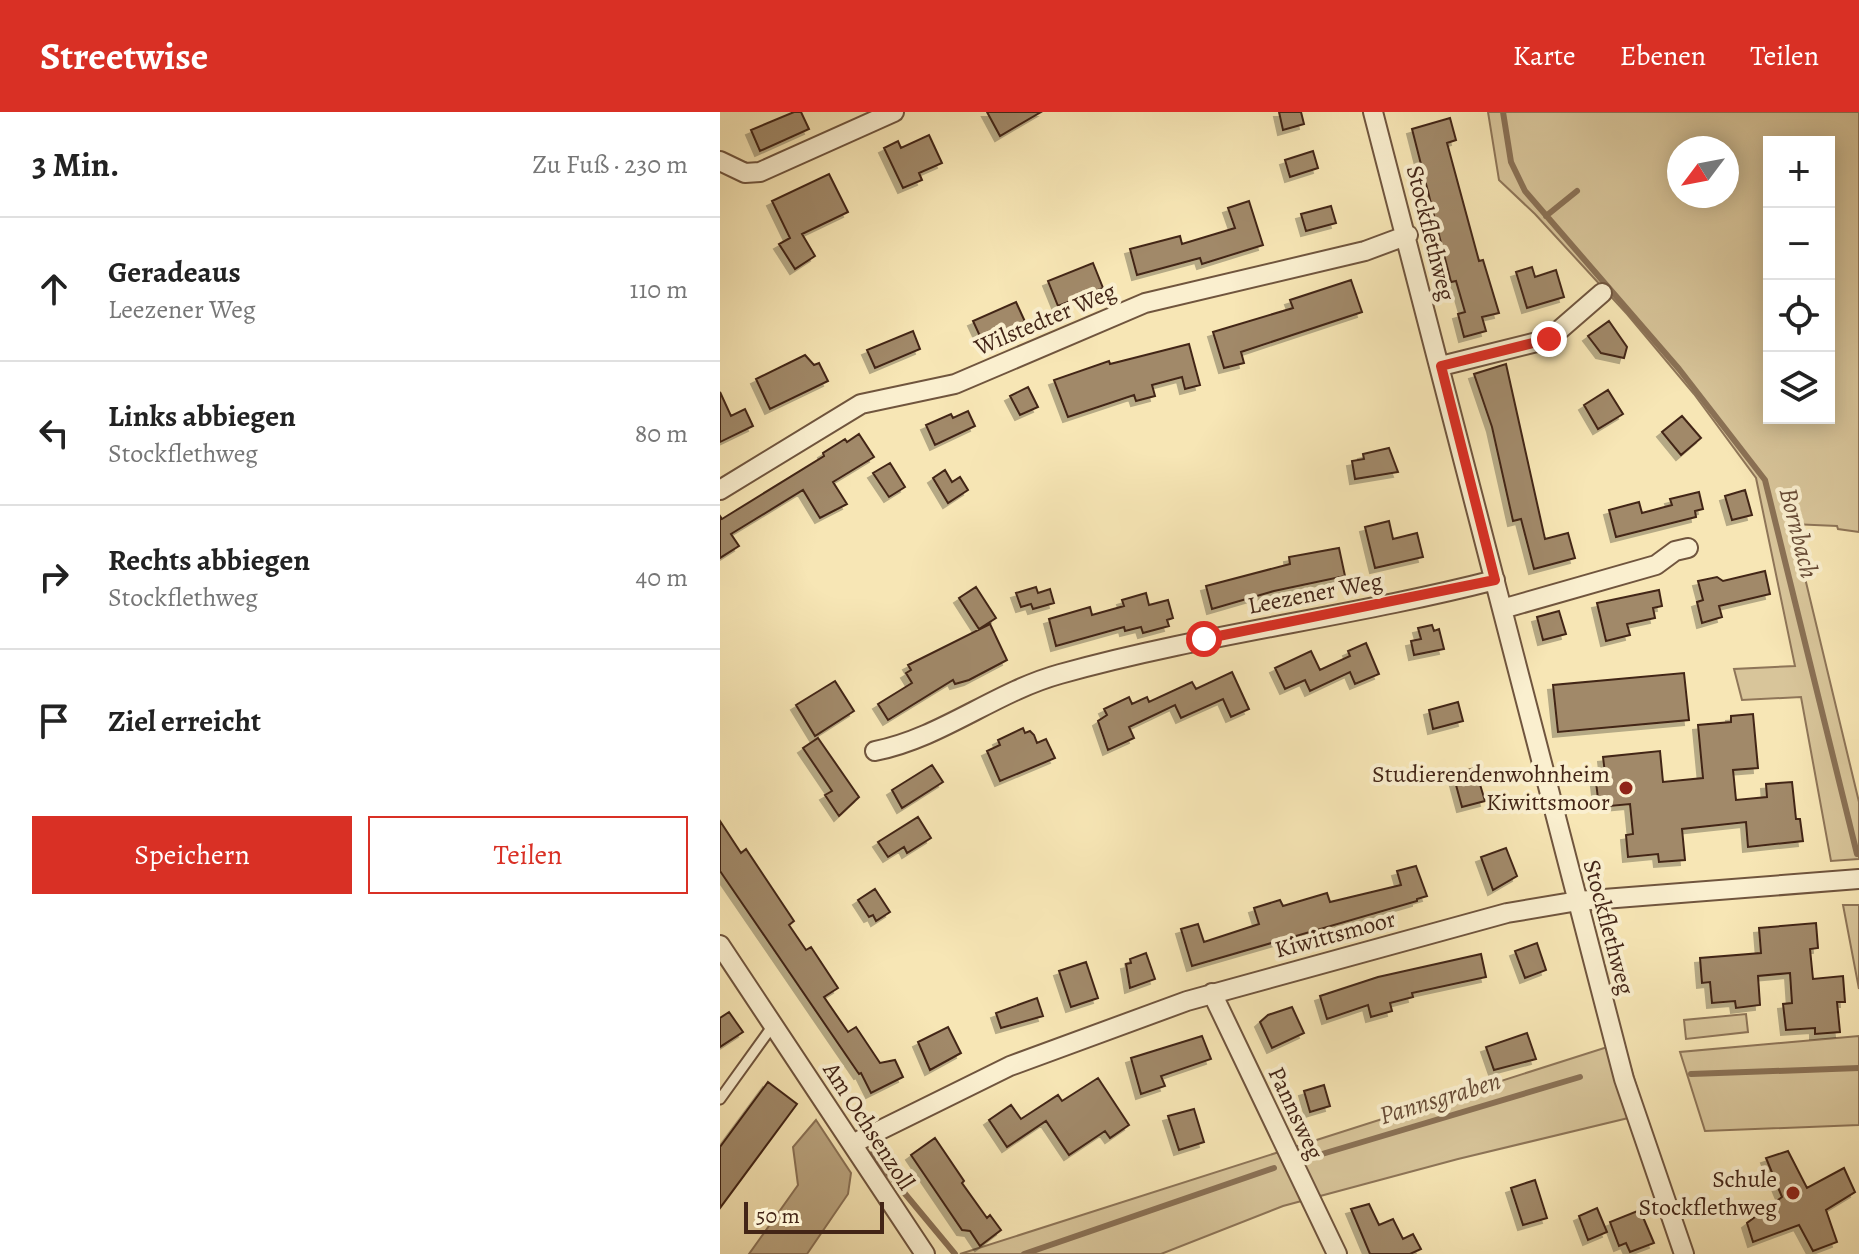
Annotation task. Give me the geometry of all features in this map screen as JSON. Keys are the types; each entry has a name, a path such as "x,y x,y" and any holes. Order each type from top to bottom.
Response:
{"street":[{"path":"720,161 734,170 760,172 894,112"},
{"name":"Stockflethweg","path":"1373,112 1408,235 1624,1079 1684,1254"},
{"name":"Wilstedter Weg","path":"720,490 861,404 955,384 1145,303 1365,251 1408,235"},
{"path":"1441,366 1549,339 1602,293"},
{"path":"1502,609 1656,565 1675,551 1688,548"},
{"name":"Leezener Weg","path":"875,751 906,745 1057,674 1204,639 1495,580"},
{"name":"Kiwittsmoor","path":"852,1144 1010,1066 1212,993 1507,913 1578,901 1859,879"},
{"name":"Am Ochsenzoll","path":"720,945 925,1254"},
{"name":"Pannsweg","path":"1212,993 1337,1254"}],"lane":[{"path":"720,1099 774,1024"}],"shaded area":[{"path":"1488,112 1859,112 1859,532 1838,529 1837,526 1792,524 1859,802 1859,859 1831,861 1801,697 1742,700 1734,669 1795,666 1756,478 1694,394 1627,314 1535,214 1499,180"},
{"path":"1843,905 1859,905 1859,989"},
{"path":"1746,1014 1748,1032 1686,1039 1684,1020"},
{"path":"1859,1036 1859,1125 1705,1131 1680,1052"},
{"path":"1623,1042 1645,1114 1458,1159 1283,1206 1161,1254 960,1254"},
{"path":"816,1120 851,1173 848,1194 807,1254 749,1254 798,1185 793,1147"}],"building":[{"path":"801,112 809,129 760,151 751,130"},
{"path":"987,112 1041,112 1000,136"},
{"path":"1279,112 1301,112 1304,124 1283,130"},
{"path":"1450,118 1456,140 1447,143 1479,261 1483,260 1499,313 1482,317 1486,331 1464,337 1458,314 1465,312 1456,281 1451,282 1412,129"},
{"path":"929,135 942,163 919,173 922,180 903,188 884,148 898,141 901,148"},
{"path":"1313,151 1318,168 1290,177 1285,160"},
{"path":"829,174 848,212 802,234 815,256 795,269 779,244 790,238 772,201"},
{"path":"1249,201 1263,245 1202,264 1200,258 1137,275 1130,249 1180,236 1182,244 1235,228 1228,208"},
{"path":"1331,206 1336,223 1306,231 1301,214"},
{"path":"1093,263 1103,288 1058,306 1048,281"},
{"path":"1532,267 1535,277 1556,270 1564,297 1527,308 1516,272"},
{"path":"1351,280 1362,312 1241,352 1244,363 1224,368 1213,332 1293,308 1290,300"},
{"path":"1016,302 1027,326 984,345 973,321"},
{"path":"1609,321 1627,347 1624,358 1601,353 1588,336"},
{"path":"913,331 920,349 875,368 867,350"},
{"path":"1189,344 1200,385 1185,389 1182,377 1152,385 1155,396 1136,401 1134,395 1068,417 1054,380 1109,361 1110,364"},
{"path":"805,355 814,365 819,363 828,381 770,409 756,379"},
{"path":"1506,364 1545,539 1568,533 1575,558 1534,569 1521,519 1513,521 1492,427 1474,374"},
{"path":"1028,387 1038,407 1020,415 1010,396"},
{"path":"1608,390 1623,414 1598,429 1584,405"},
{"path":"720,392 731,416 745,409 753,426 720,442"},
{"path":"968,411 975,426 935,445 926,425 951,414 953,418"},
{"path":"1682,416 1701,438 1681,455 1662,432"},
{"path":"859,434 874,457 833,482 847,504 820,518 803,490 731,534 739,546 720,558 720,516 722,519 824,456 823,453 845,439 847,442"},
{"path":"1389,448 1398,472 1355,479 1352,461 1364,459 1363,454"},
{"path":"890,463 905,487 889,497 873,473"},
{"path":"945,470 952,482 960,477 968,490 948,503 933,478"},
{"path":"1745,490 1752,515 1732,520 1725,496"},
{"path":"1699,492 1703,509 1695,511 1696,517 1616,537 1609,510 1639,502 1642,513 1672,505 1670,499"},
{"path":"1389,521 1393,539 1417,533 1423,557 1375,568 1365,527"},
{"path":"1339,548 1345,576 1274,591 1212,609 1206,586 1290,564 1289,557"},
{"path":"1765,571 1770,594 1719,606 1722,617 1702,623 1697,602 1703,600 1698,581 1717,577 1723,581"},
{"path":"976,587 996,618 979,629 959,598"},
{"path":"1036,587 1038,593 1050,589 1054,603 1033,609 1031,604 1021,607 1016,593"},
{"path":"1659,590 1662,606 1653,608 1655,618 1627,624 1630,635 1606,641 1597,603"},
{"path":"1146,593 1149,605 1168,600 1173,618 1167,620 1169,626 1143,633 1141,627 1125,631 1124,627 1056,646 1049,619 1090,607 1092,615 1124,606 1122,600"},
{"path":"1559,611 1566,634 1543,640 1537,617"},
{"path":"990,624 1007,660 969,680 955,684 953,680 888,720 878,704 912,683 906,673 911,670 908,665"},
{"path":"1432,625 1434,631 1439,629 1444,649 1414,655 1411,641 1421,639 1418,628"},
{"path":"1366,643 1379,674 1355,684 1350,672 1310,691 1305,680 1285,689 1275,668 1311,651 1320,670 1350,656 1348,651"},
{"path":"1232,672 1249,709 1231,717 1223,699 1181,718 1175,705 1129,727 1134,738 1108,750 1098,721 1107,715 1104,709 1129,697 1132,704 1147,697 1149,702 1192,682 1196,689"},
{"path":"1684,673 1689,720 1558,732 1553,685"},
{"path":"835,681 854,711 815,736 796,705"},
{"path":"1458,702 1463,721 1433,729 1429,710"},
{"name":"Studierendenwohnheim Kiwittsmoor","path":"1753,714 1758,768 1733,770 1736,800 1767,797 1766,784 1792,782 1796,819 1800,819 1803,841 1748,847 1746,822 1682,829 1685,860 1659,862 1658,854 1628,857 1626,835 1633,834 1630,804 1599,807 1596,782 1606,781 1603,757 1660,751 1663,782 1703,778 1698,725 1731,722 1731,716"},
{"path":"1023,728 1025,733 1030,731 1034,735 1037,743 1046,739 1055,758 1000,781 987,751 1000,745 998,740"},
{"path":"818,738 859,797 839,816 825,795 832,791 803,748"},
{"path":"932,765 943,782 902,808 892,790"},
{"path":"1475,768 1485,801 1462,807 1453,774"},
{"path":"918,817 931,838 907,853 904,847 888,857 878,842"},
{"path":"720,821 741,853 746,849 794,921 789,925 806,950 811,947 838,988 824,997 848,1032 856,1027 880,1063 895,1060 903,1077 871,1093 861,1073 720,871"},
{"path":"1506,848 1517,876 1493,890 1481,857"},
{"path":"1416,866 1427,896 1417,901 1192,966 1181,929 1198,924 1204,942 1259,924 1254,908 1280,900 1283,906 1327,893 1330,902 1401,885 1397,871"},
{"path":"875,889 890,912 876,921 873,915 869,917 858,900"},
{"path":"1816,923 1818,948 1810,949 1813,979 1843,976 1845,1002 1837,1002 1840,1032 1815,1034 1815,1028 1786,1030 1783,1004 1792,1003 1790,973 1758,976 1760,1005 1736,1008 1735,1001 1712,1003 1710,982 1702,983 1700,958 1761,953 1759,928"},
{"path":"1537,943 1546,970 1525,978 1515,951"},
{"path":"1146,953 1155,979 1130,988 1126,964 1131,963 1130,959"},
{"path":"1481,954 1486,977 1412,993 1413,997 1390,1003 1392,1011 1371,1017 1368,1005 1327,1019 1320,996 1378,977"},
{"path":"1086,962 1098,998 1071,1007 1059,971"},
{"path":"1037,998 1043,1016 1001,1028 996,1013"},
{"path":"1292,1007 1304,1033 1272,1048 1260,1022 1268,1015"},
{"path":"729,1012 743,1032 720,1047 720,1018"},
{"path":"948,1027 961,1053 930,1070 918,1042"},
{"path":"1527,1033 1536,1059 1494,1070 1486,1047"},
{"path":"1202,1036 1211,1059 1161,1076 1165,1086 1141,1094 1131,1058"},
{"path":"1098,1078 1129,1125 1110,1138 1105,1131 1069,1155 1046,1121 1007,1147 989,1120 1011,1105 1021,1119 1058,1095 1062,1101"},
{"path":"768,1082 797,1104 720,1208 720,1147"},
{"path":"1324,1085 1330,1106 1310,1112 1304,1091"},
{"path":"1194,1109 1204,1142 1179,1150 1168,1116"},
{"path":"935,1138 987,1218 990,1215 1001,1230 980,1246 970,1231 962,1230 911,1155"},
{"path":"1788,1151 1807,1188 1844,1168 1855,1192 1826,1210 1837,1242 1813,1251 1799,1225 1753,1242 1747,1223 1782,1197 1766,1158"},
{"path":"1535,1180 1547,1218 1523,1225 1511,1188"},
{"path":"1369,1204 1379,1225 1393,1219 1403,1239 1413,1234 1421,1249 1410,1254 1370,1254 1351,1209"},
{"path":"1597,1208 1607,1232 1588,1240 1579,1216"},
{"path":"1640,1210 1654,1243 1630,1252 1626,1243 1619,1246 1610,1222"}],"waterway":[{"name":"Bornbach","path":"1503,112 1511,162 1525,191 1679,369 1765,480 1857,854"},
{"path":"1546,216 1577,191"},
{"name":"Pannsgraben","path":"1691,1074 1859,1068"},
{"name":"Pannsgraben","path":"1312,1157 1580,1077"},
{"name":"Pannsgraben","path":"872,1154 955,1254"},
{"name":"Pannsgraben","path":"1024,1254 1274,1168"}],"place":[{"name":"Studierendenwohnheim Kiwittsmoor","path":"1626,788"},
{"name":"Schule Stockflethweg","path":"1793,1193"}],"route":[{"path":"1204,639 1449,592 1495,580 1441,366 1549,339"}]}
